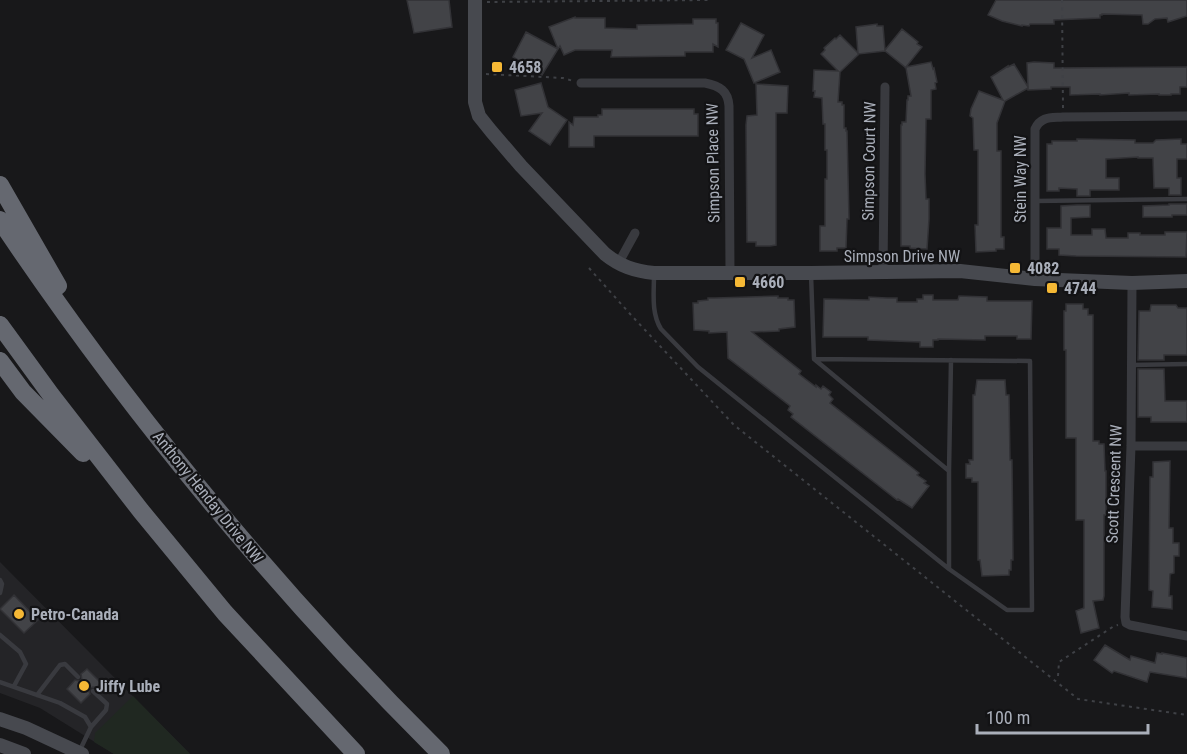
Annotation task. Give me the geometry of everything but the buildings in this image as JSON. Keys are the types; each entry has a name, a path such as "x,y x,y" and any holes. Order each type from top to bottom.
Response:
{"highway":[{"path":"0,185 99,362"},
{"name":"Anthony Henday Drive NW","path":"0,220 99,362 189,476 279,583 347,658 441,754"},
{"path":"0,325 141,511 225,613 356,754"},
{"path":"0,361 23,392 141,511"}],"street":[{"path":"475,1 475,74"},
{"name":"Simpson Drive NW","path":"475,74 477,111 490,131 520,166 605,254 618,264 635,270 654,273 960,271 1035,279 1132,283 1187,280"},
{"name":"Simpson Place NW","path":"581,83 705,83 724,90 729,98 729,273"},
{"name":"Simpson Court NW","path":"883,272 885,87"},
{"name":"Stein Way NW","path":"1035,279 1035,129 1038,122 1046,118 1063,117 1187,116"},
{"path":"618,264 635,233"},
{"name":"Scott Crescent NW","path":"1126,623 1131,446 1132,283"},
{"path":"1131,446 1187,446"},
{"path":"1126,623 1130,626 1187,636"},
{"path":"0,719 26,728 80,753"},
{"path":"0,745 24,754"}],"lane":[{"path":"1035,201 1187,199"},
{"path":"654,273 657,324 698,367 949,569 1006,610 1032,610 1030,361 814,359"},
{"path":"811,273 814,359 949,471"},
{"path":"949,569 951,360"},
{"path":"1131,364 1187,364"},
{"path":"0,580 2,584 0,593"},
{"path":"0,635 20,652 26,664 14,686"},
{"path":"37,695 60,665 65,664 78,677"},
{"path":"0,682 60,703 86,717 91,727"},
{"path":"80,753 91,727 106,710 107,704 93,691"}],"path":[{"path":"475,1 710,0"},
{"path":"1062,0 1063,117"},
{"path":"475,74 564,78 581,83"},
{"path":"589,268 734,425 1078,699 1187,716"},
{"path":"1058,676 1059,662 1114,626 1126,623"}],"shaded area":[{"path":"0,562 190,754 114,754 40,708 0,693"},
{"path":"133,696 190,754 114,754 94,742 95,733"}],"place":[{"name":"4658","path":"497,67"},
{"name":"4082","path":"1015,268"},
{"name":"4660","path":"740,282"},
{"name":"4744","path":"1052,288"},
{"name":"Petro-Canada","path":"19,614"},
{"name":"Jiffy Lube","path":"84,686"}]}
